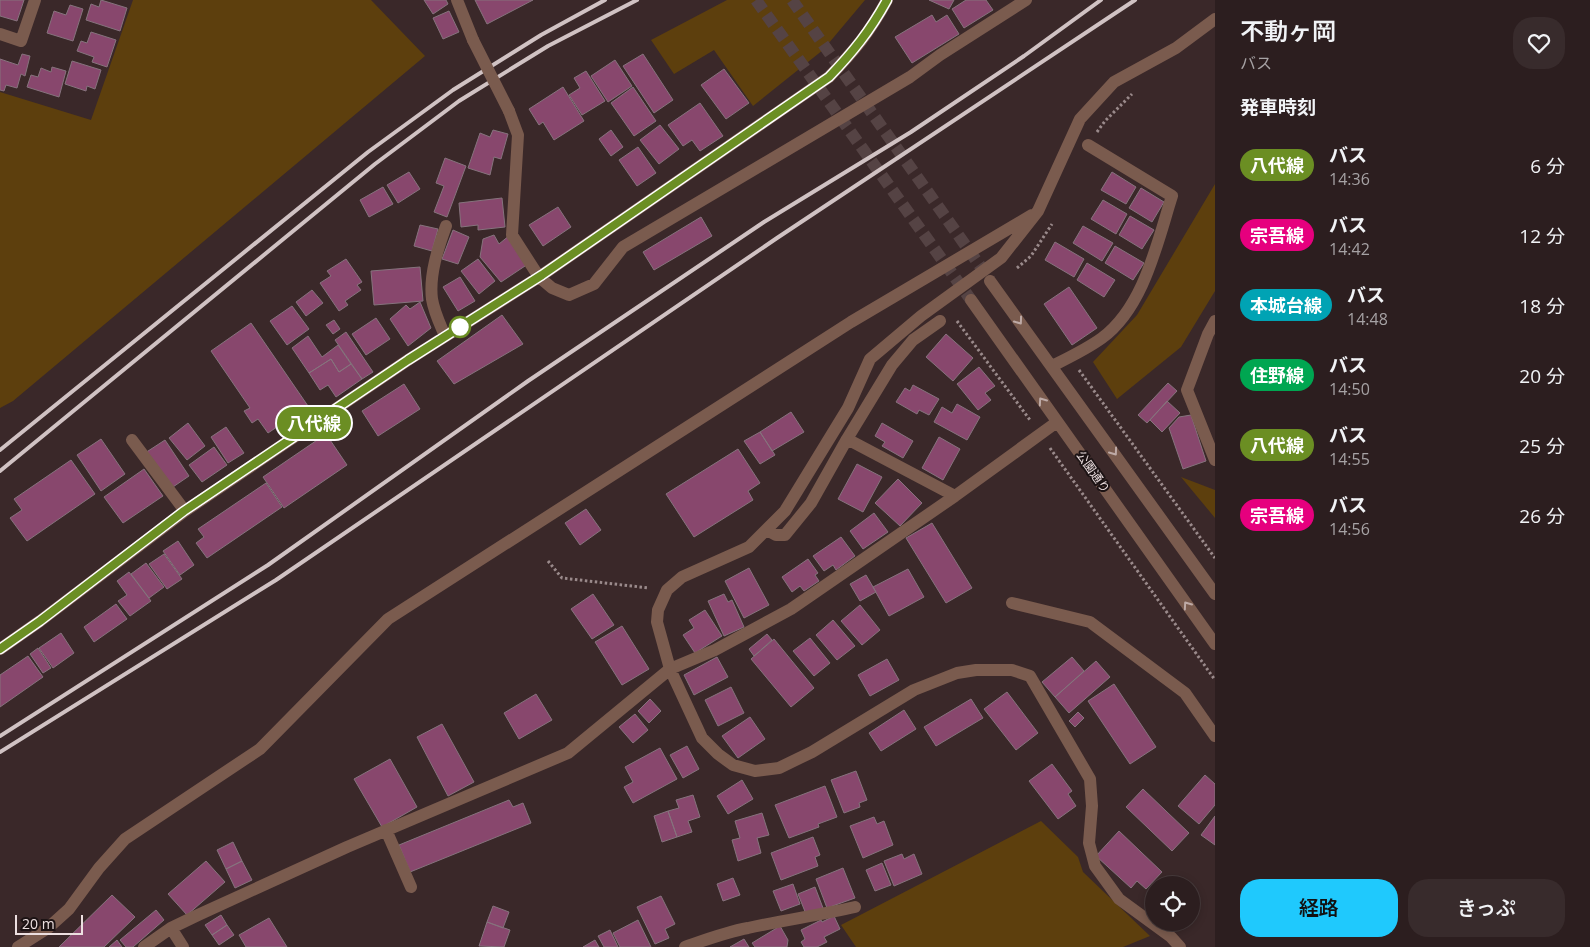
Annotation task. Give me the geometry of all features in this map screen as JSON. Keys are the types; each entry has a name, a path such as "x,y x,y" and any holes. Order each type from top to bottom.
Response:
{"street":[{"path":"0,34 21,41 35,0"},
{"path":"457,0 473,40 509,111 518,135 512,235 539,277 552,288 570,295 594,284 623,247 910,77 940,55 1026,0"},
{"path":"0,649 40,621 184,511 408,360 539,277 829,77 853,52 873,27 887,0"},
{"path":"1180,947 1171,937 1119,900 1095,866 1089,843 1092,806 1090,779 1030,676 1012,670 976,670 957,674 914,690 812,752 779,768 755,771 734,766 718,754 702,738 670,669 657,622 658,610 667,590 682,577 749,547 785,510 842,417 870,359 921,316 1001,258 1038,211 1080,118 1114,82 1176,48 1215,19"},
{"path":"1052,366 1102,338 1124,316 1146,276 1172,196 1088,145"},
{"path":"18,947 48,928 69,909 99,868 125,839 260,749 388,619 851,322 1038,211"},
{"path":"445,336 436,315 432,298 438,248 446,226"},
{"path":"990,281 1215,594"},
{"name":"公園通り","path":"971,300 1215,644"},
{"path":"1215,320 1187,390 1215,460"},
{"path":"767,530 776,536 785,535 811,503 892,365 913,340 940,321"},
{"path":"144,947 171,928 386,830 568,753 670,669 716,650 791,609 955,496 1057,422"},
{"path":"847,439 955,496"},
{"path":"132,440 184,511"},
{"path":"1012,603 1090,622 1185,693 1215,736"},
{"path":"386,830 411,886"},
{"path":"685,947 714,936 855,907"},
{"path":"171,928 183,947"}],"path":[{"path":"954,317 1040,433 1215,680"},
{"path":"1069,357 1215,558"},
{"path":"548,561 562,578 667,590"}],"shaded area":[{"path":"133,0 371,0 425,56 13,401 0,408 0,92 91,120"},
{"path":"727,0 865,0 823,50 753,106 714,50 674,74 651,40"},
{"path":"1215,184 1215,291 1181,347 1117,399 1093,362 1137,315"},
{"path":"1181,477 1215,490 1215,518"},
{"path":"1041,821 1078,857 1083,872 1150,936 1123,947 856,947 841,925"}],"building":[{"path":"0,0 24,0 17,21 0,16"},
{"path":"101,0 127,8 120,31 86,20 91,4 99,7"},
{"path":"424,0 446,0 448,4 433,14"},
{"path":"475,0 533,0 487,24"},
{"path":"929,0 954,0 949,9"},
{"path":"966,0 986,0 993,10 964,28 952,9"},
{"path":"70,5 83,9 73,41 47,33 54,11 66,15"},
{"path":"449,11 459,32 443,39 433,18"},
{"path":"932,15 936,22 947,15 959,34 912,63 895,37"},
{"path":"91,32 116,40 107,67 92,62 94,57 77,51 81,41 87,43"},
{"path":"22,54 30,56 25,76 21,74 17,88 6,85 4,91 0,90 0,59 18,65"},
{"path":"643,54 673,100 654,113 623,66"},
{"path":"615,60 632,86 608,102 591,76"},
{"path":"72,61 101,70 95,89 87,86 86,91 65,84"},
{"path":"52,67 66,71 59,97 27,87 31,75 38,77 41,68 51,72"},
{"path":"724,69 749,103 726,119 701,85"},
{"path":"586,71 605,101 582,115 569,95 580,88 574,78"},
{"path":"563,87 584,121 554,140 543,122 539,125 529,109"},
{"path":"633,87 656,121 634,136 611,103"},
{"path":"700,103 723,136 700,151 692,140 683,146 668,125"},
{"path":"660,125 679,149 659,164 640,140"},
{"path":"493,130 508,134 501,159 494,157 490,175 468,168 480,133 490,137"},
{"path":"611,130 623,147 611,156 599,139"},
{"path":"638,147 656,173 637,186 619,160"},
{"path":"445,158 466,166 447,217 434,212 444,186 436,183"},
{"path":"409,172 420,189 398,203 387,185"},
{"path":"1112,172 1136,187 1126,204 1101,190"},
{"path":"383,187 393,204 369,217 360,200"},
{"path":"1141,188 1164,202 1152,222 1129,208"},
{"path":"502,198 505,227 478,230 478,225 461,227 459,203"},
{"path":"1103,200 1127,214 1116,234 1091,219"},
{"path":"558,207 571,227 543,246 529,225"},
{"path":"1130,216 1154,230 1142,249 1119,235"},
{"path":"701,217 712,236 654,270 643,252"},
{"path":"420,225 438,229 432,251 414,246"},
{"path":"1083,226 1113,243 1102,261 1073,243"},
{"path":"453,230 469,237 458,264 442,259"},
{"path":"494,235 499,244 510,235 528,264 501,282 480,257 483,239"},
{"path":"1055,242 1084,259 1074,277 1045,260"},
{"path":"1115,246 1144,263 1133,280 1105,263"},
{"path":"346,259 362,282 357,285 361,290 345,301 348,305 339,311 320,283 331,276 327,271"},
{"path":"478,259 495,281 479,294 461,271"},
{"path":"1087,263 1115,280 1104,297 1077,280"},
{"path":"420,267 423,301 374,305 371,271"},
{"path":"460,277 475,301 458,311 443,287"},
{"path":"1069,287 1097,328 1072,345 1044,304"},
{"path":"312,290 323,303 306,316 296,302"},
{"path":"420,302 431,328 408,346 390,319 406,305 410,309"},
{"path":"292,306 309,329 287,345 270,321"},
{"path":"502,315 523,344 454,384 437,361"},
{"path":"376,318 390,339 366,355 352,334"},
{"path":"334,320 340,329 333,334 326,325"},
{"path":"251,323 308,406 268,433 258,419 252,423 244,411 250,408 211,351"},
{"path":"346,332 373,372 362,379 335,340"},
{"path":"946,334 973,358 953,381 926,357"},
{"path":"308,336 322,357 338,345 351,364 339,372 331,359 309,373 292,348"},
{"path":"331,359 339,372 351,364 362,379 336,397 328,385 320,390 309,373"},
{"path":"979,367 995,386 985,393 991,400 978,410 957,384"},
{"path":"1168,383 1177,391 1147,423 1138,415"},
{"path":"404,384 420,409 378,436 362,411"},
{"path":"913,385 939,399 929,415 919,410 917,414 896,402 905,388 910,391"},
{"path":"1167,401 1180,413 1162,432 1150,420"},
{"path":"957,404 980,417 967,440 934,422 942,407 952,413"},
{"path":"791,412 804,432 772,451 760,432"},
{"path":"1191,415 1206,461 1183,469 1169,428 1179,417"},
{"path":"188,423 205,446 187,460 169,438"},
{"path":"882,423 913,441 903,458 882,446 885,442 875,436"},
{"path":"226,427 244,453 228,463 211,437"},
{"path":"760,432 775,455 760,464 744,441"},
{"path":"326,434 347,465 284,508 263,477"},
{"path":"939,437 960,449 943,480 922,468"},
{"path":"101,439 125,474 101,491 77,455"},
{"path":"165,440 189,476 170,489 145,453"},
{"path":"214,447 227,465 202,482 189,465"},
{"path":"738,449 760,483 748,491 753,500 694,537 666,494"},
{"path":"71,460 95,494 27,541 10,518 22,510 14,499"},
{"path":"857,464 882,477 863,512 838,499"},
{"path":"144,469 163,496 123,523 104,497"},
{"path":"898,479 922,503 900,526 875,503"},
{"path":"266,483 282,507 207,558 196,543 204,537 198,529"},
{"path":"586,509 601,530 580,545 565,523"},
{"path":"874,513 888,532 863,549 850,531"},
{"path":"932,523 972,588 946,603 906,538"},
{"path":"841,537 855,556 836,570 833,565 824,571 813,556"},
{"path":"178,541 194,565 180,575 163,551"},
{"path":"164,554 182,579 167,589 149,564"},
{"path":"808,559 818,573 815,575 819,581 804,591 800,586 792,592 782,577"},
{"path":"146,563 164,587 149,598 131,574"},
{"path":"749,568 769,605 744,618 725,581"},
{"path":"908,569 924,597 889,616 873,587"},
{"path":"129,572 151,601 130,616 118,601 127,595 117,581"},
{"path":"866,575 876,592 860,601 850,584"},
{"path":"593,594 614,625 592,639 571,609"},
{"path":"724,594 728,602 732,600 744,627 724,636 708,601"},
{"path":"116,604 127,619 94,642 84,627"},
{"path":"860,605 880,630 862,645 841,621"},
{"path":"705,610 722,636 695,653 683,635 694,628 689,620"},
{"path":"833,620 855,646 837,660 816,635"},
{"path":"622,626 649,669 622,685 595,642"},
{"path":"61,633 74,653 53,668 39,648"},
{"path":"767,634 772,640 754,656 749,649"},
{"path":"810,638 830,663 814,676 793,651"},
{"path":"774,639 814,688 791,707 751,659"},
{"path":"38,648 51,668 43,673 30,654"},
{"path":"28,656 43,677 0,707 0,675"},
{"path":"717,657 728,677 694,695 684,675"},
{"path":"1072,657 1084,671 1055,697 1042,682"},
{"path":"887,659 899,680 870,696 858,675"},
{"path":"1096,661 1110,677 1069,713 1055,697"},
{"path":"1114,684 1156,747 1130,764 1088,701"},
{"path":"731,687 744,713 718,726 705,700"},
{"path":"1007,692 1038,733 1016,750 984,709"},
{"path":"536,694 552,720 519,739 504,713"},
{"path":"650,699 661,711 649,723 638,711"},
{"path":"971,699 983,718 936,746 924,727"},
{"path":"904,710 916,729 881,751 869,733"},
{"path":"1078,712 1084,718 1075,727 1069,721"},
{"path":"635,714 648,730 633,743 619,727"},
{"path":"750,717 765,739 738,758 722,736"},
{"path":"442,724 474,782 448,796 417,737"},
{"path":"687,746 699,769 683,778 670,755"},
{"path":"660,748 677,779 633,803 624,787 633,782 625,767"},
{"path":"390,759 417,807 382,827 354,779"},
{"path":"1052,764 1072,791 1068,794 1076,806 1058,819 1029,781"},
{"path":"856,771 867,800 859,803 860,807 844,813 831,780"},
{"path":"1205,775 1215,784 1215,805 1199,824 1178,806"},
{"path":"742,780 753,799 728,814 717,796"},
{"path":"825,786 837,817 818,824 819,827 789,838 775,805"},
{"path":"1143,789 1189,833 1172,851 1126,807"},
{"path":"693,795 700,817 688,821 692,832 677,837 668,811 679,808 676,800"},
{"path":"509,800 513,807 523,803 531,823 410,872 399,845"},
{"path":"668,811 677,837 662,842 654,816"},
{"path":"762,813 769,835 757,838 761,853 738,861 732,840 740,838 735,821"},
{"path":"1215,816 1215,845 1201,835"},
{"path":"874,817 877,824 884,821 893,845 863,858 850,826"},
{"path":"1119,831 1162,872 1158,876 1145,876 1145,888 1137,881 1131,888 1096,856"},
{"path":"813,837 820,855 815,857 818,866 781,880 771,853"},
{"path":"233,842 242,861 226,869 217,850"},
{"path":"902,854 904,859 914,854 922,874 894,886 884,861"},
{"path":"206,861 225,882 187,915 168,894"},
{"path":"242,861 252,880 235,888 226,869"},
{"path":"882,863 891,885 875,891 866,870"},
{"path":"843,868 855,898 827,908 816,879"},
{"path":"733,878 740,895 723,901 717,884"},
{"path":"793,884 800,904 781,911 773,891"},
{"path":"815,887 823,908 806,914 798,894"},
{"path":"112,895 135,917 104,947 59,947"},
{"path":"661,896 675,924 665,929 669,938 655,944 637,907"},
{"path":"493,906 509,912 503,928 487,922"},
{"path":"156,910 164,920 133,947 126,947 120,940"},
{"path":"221,915 227,925 212,935 205,925"},
{"path":"834,916 840,929 824,937 827,942 817,947 804,947 801,942 805,939 801,930"},
{"path":"269,918 287,947 246,947 239,935"},
{"path":"638,920 651,947 620,947 613,933"},
{"path":"487,922 510,930 504,947 479,946"},
{"path":"227,925 234,935 219,945 212,935"},
{"path":"780,926 788,940 787,947 755,947 752,943"},
{"path":"610,930 618,947 604,947 598,936"},
{"path":"744,939 749,947 730,947"},
{"path":"117,940 122,947 109,947"},
{"path":"595,940 599,947 583,947"}],"tunnel":[{"path":"756,0 971,300"},
{"path":"792,0 990,280"}],"railway":[{"path":"0,450 368,152 453,90 541,35 605,0"},
{"path":"0,471 375,164 459,101 548,46 637,0"},
{"path":"0,736 268,565 528,381 764,222 911,132 1024,56 1101,0"},
{"path":"0,752 276,580 777,238 1135,0"}],"bus line":[{"name":"八代線","path":"0,649 40,621 184,511 408,360 542,275 829,77 853,52 873,27 887,0"}]}
